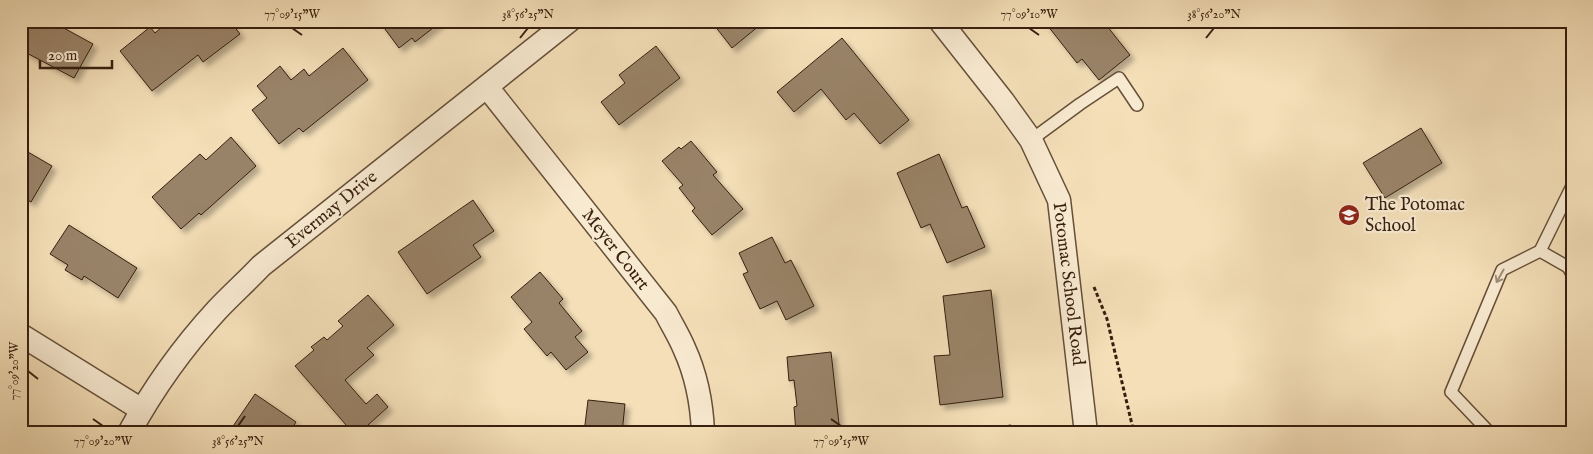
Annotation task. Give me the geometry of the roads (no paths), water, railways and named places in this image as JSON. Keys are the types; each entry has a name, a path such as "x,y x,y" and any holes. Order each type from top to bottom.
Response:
{"street":[{"name":"Evermay Drive","path":"129,433 142,410 178,358 217,311 261,266 569,21"},
{"name":"Potomac School Road","path":"940,21 1031,140 1059,200 1086,433"},
{"name":"Meyer Court","path":"487,86 666,313 685,349 697,386 703,433"},
{"path":"21,335 142,410"}],"lane":[{"path":"1031,140 1119,78 1137,105"},
{"path":"1490,433 1451,392 1502,270 1540,251 1572,186"},
{"path":"1540,251 1568,267 1572,274"}],"place":[{"name":"The Potomac School","path":"1349,215"}]}
